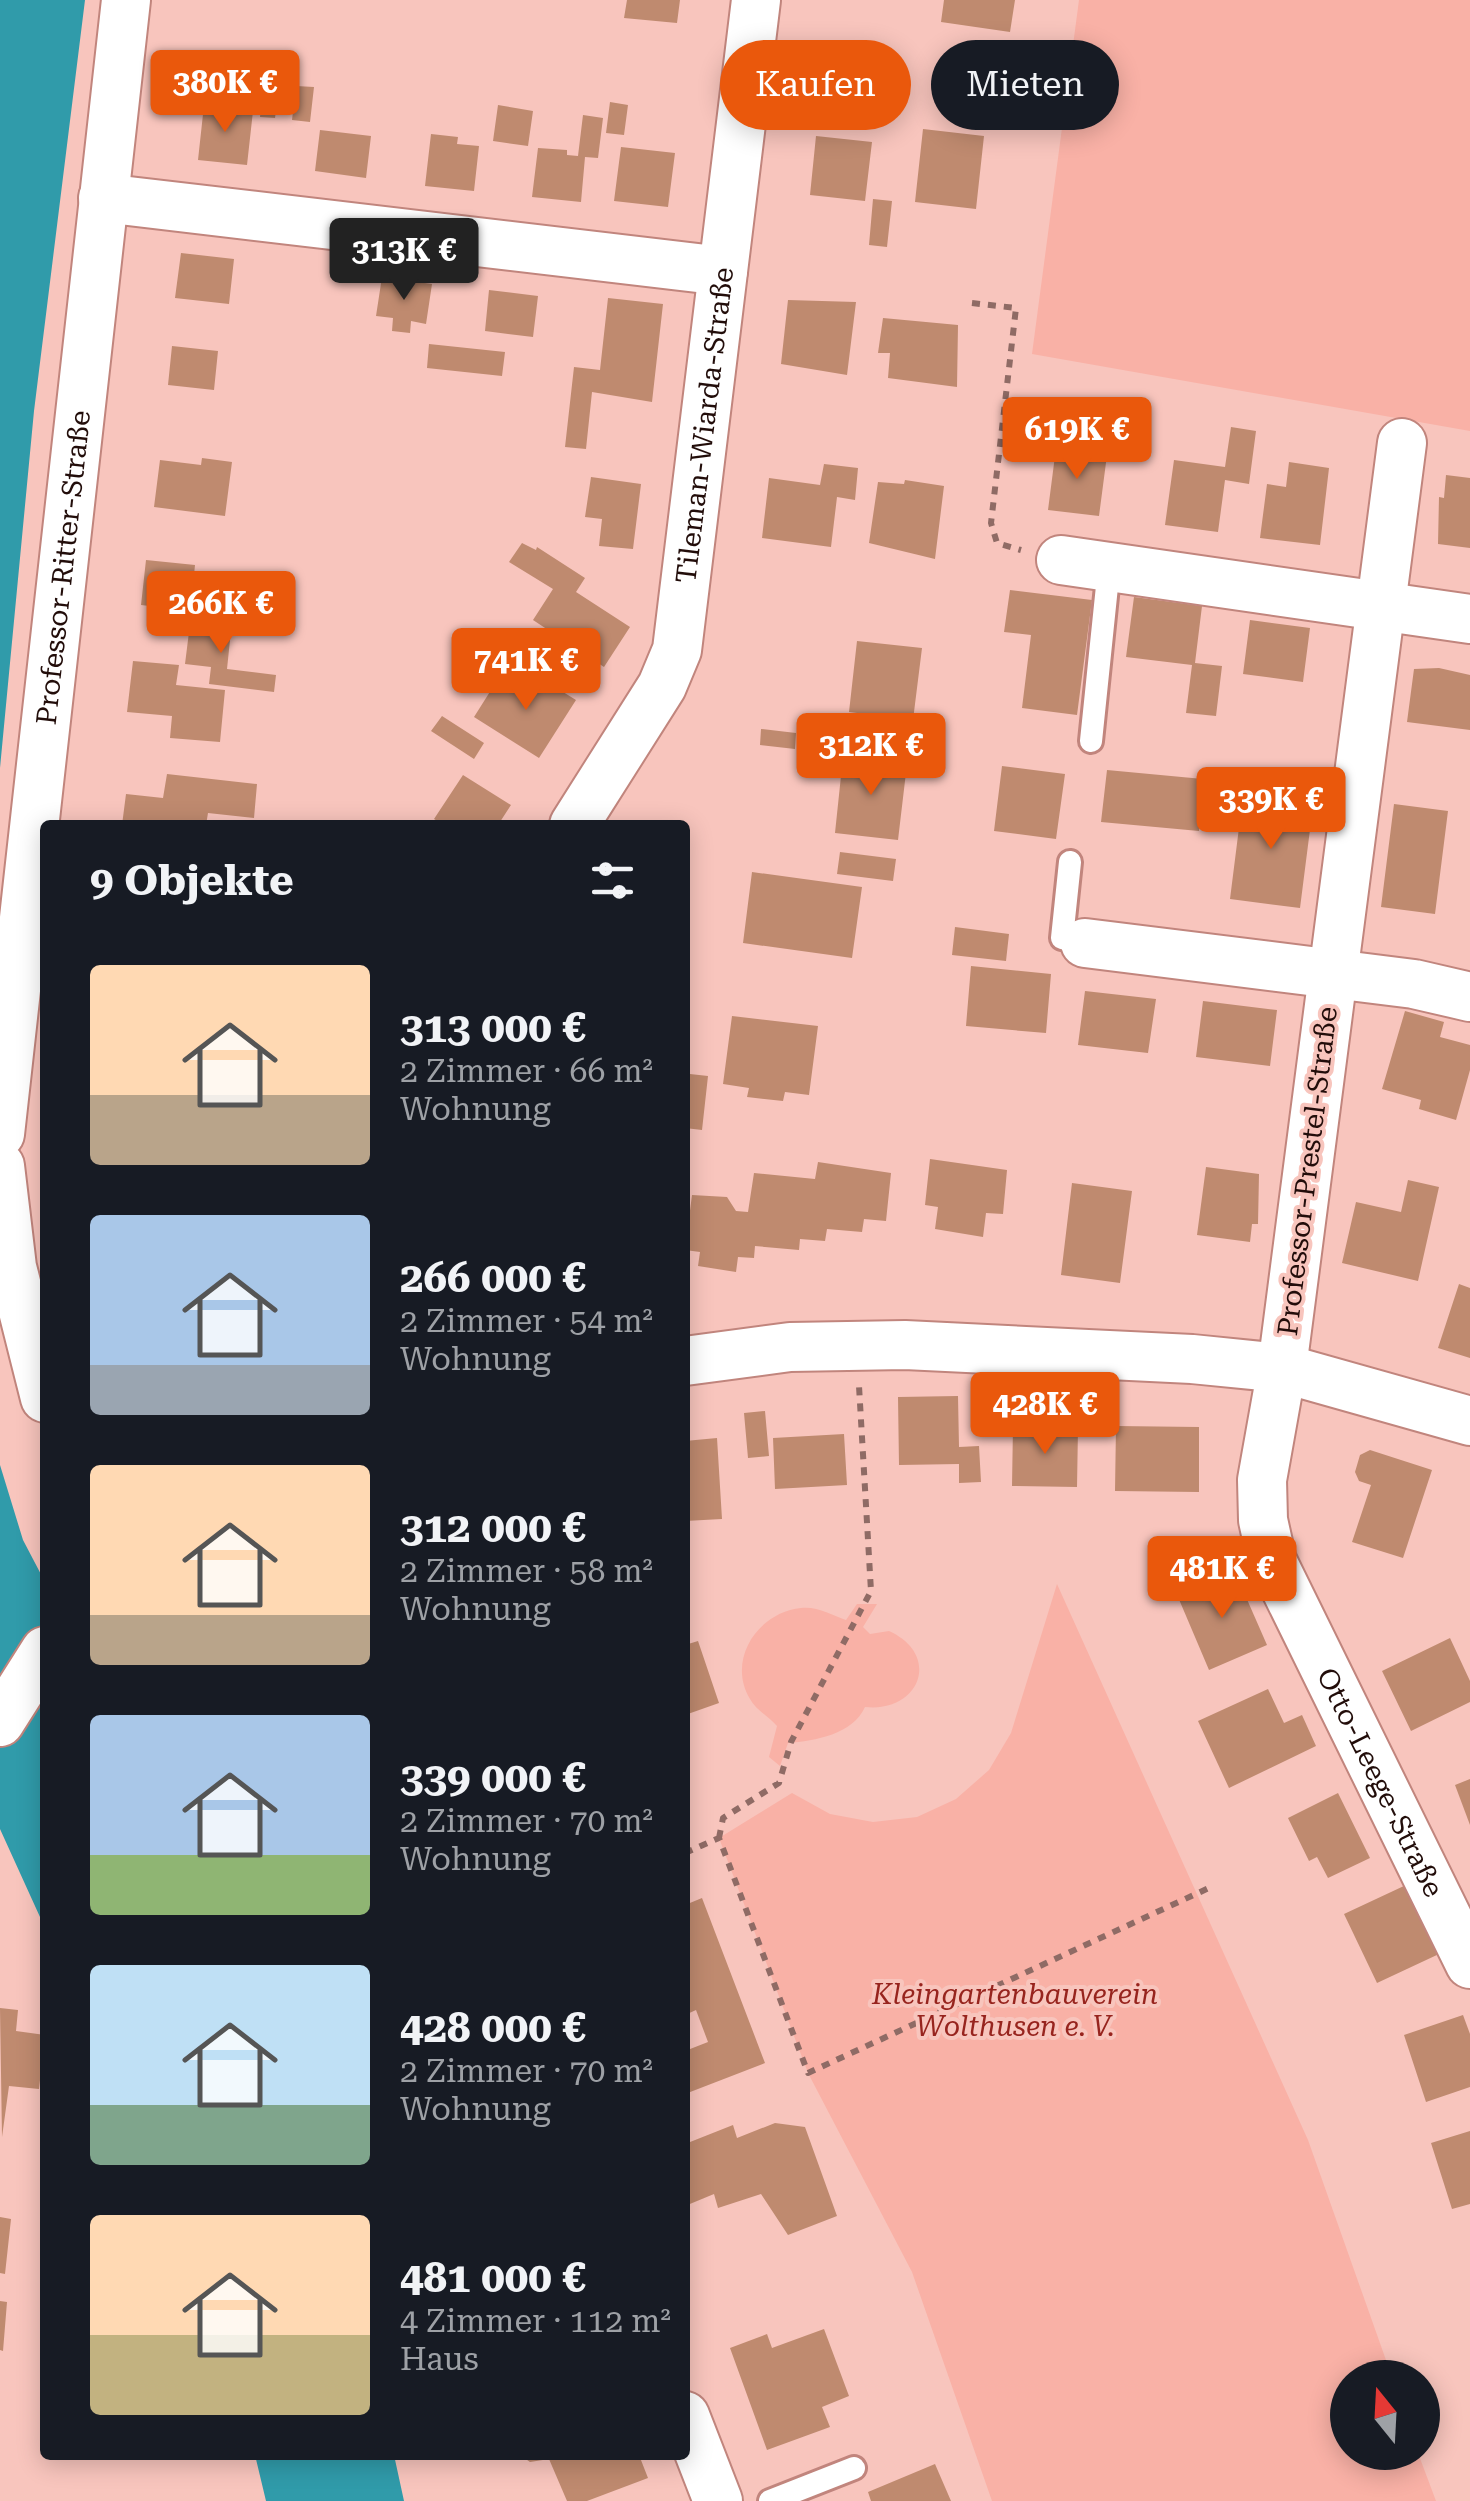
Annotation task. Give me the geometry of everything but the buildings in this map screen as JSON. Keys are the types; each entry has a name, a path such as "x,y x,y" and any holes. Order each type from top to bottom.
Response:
{"street":[{"name":"Professor-Ritter-Straße","path":"0,1134 126,0"},
{"name":"Tileman-Wiarda-Straße","path":"577,820 662,686 678,650 756,0"},
{"path":"104,198 722,272"},
{"name":"Professor-Prestel-Straße","path":"1282,1368 1402,443"},
{"path":"1061,560 1470,619"},
{"name":"Professor-Prestel-Straße","path":"1084,943 1332,974"},
{"path":"1332,974 1414,984 1470,998"},
{"path":"0,1166 12,1267 40,1378"},
{"path":"690,1360 734,1351 863,1345 1153,1357 1282,1368 1470,1421"},
{"name":"Otto-Leege-Straße","path":"1282,1368 1262,1480 1263,1520 1272,1562 1470,1964"},
{"path":"0,1722 40,1660"},
{"path":"690,2429 718,2501"}],"lane":[{"path":"1091,741 1109,567"},
{"path":"1070,862 1062,938 1084,943"},
{"path":"770,2501 854,2468"}],"path":[{"path":"972,303 1016,308 991,524 996,544 1061,560"},
{"path":"863,1345 859,1389 871,1591 791,1742 778,1783 723,1818 720,1838 808,2072 1211,1887"},
{"path":"690,1851 720,1838"}],"green space":[{"path":"1079,0 1470,0 1470,431 1032,354 1062,130 1119,130 1119,40 1074,40"},
{"name":"Kleingartenbauverein Wolthusen e. V.","path":"1057,1584 1308,2140 1386,2360 1330,2360 1330,2470 1424,2470 1436,2501 992,2501 912,2272 808,2073 719,1838 792,1793 830,1814 873,1822 917,1817 956,1799 989,1770 1011,1733"},
{"path":"857,1604 877,1604 863,1627 870,1634 889,1631 905,1641 915,1654 918,1680 899,1701 865,1707 842,1730 788,1743 780,1766 769,1757 777,1726 753,1703 744,1684 742,1668 751,1640 772,1618 786,1611 813,1608 846,1620"}],"water":[{"path":"0,0 85,0 34,411 0,768"},
{"path":"0,1465 23,1540 40,1572 40,1917 0,1829"},
{"path":"256,2460 395,2460 404,2501 266,2501"}]}
